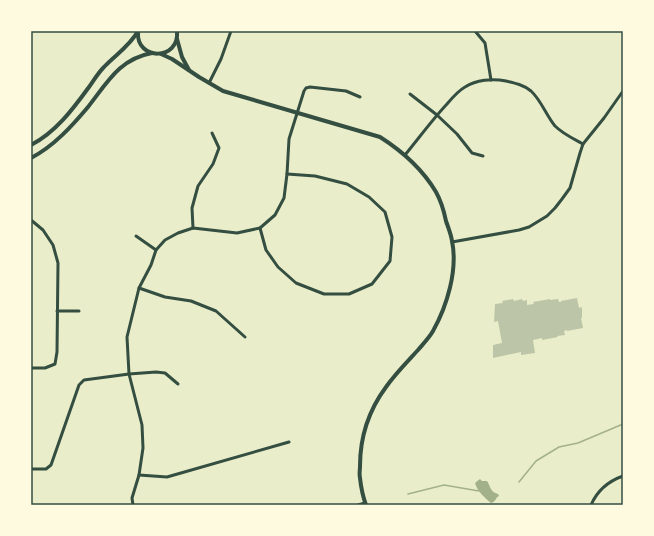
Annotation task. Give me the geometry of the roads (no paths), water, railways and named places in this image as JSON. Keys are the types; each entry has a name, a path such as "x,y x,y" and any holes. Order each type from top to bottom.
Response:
{"street":[{"path":"138,31 138,39 140,44 152,53"},
{"path":"31,145 39,141 60,124 103,68 135,37 138,31"},
{"path":"177,31 177,39 182,57 189,70"},
{"path":"209,83 221,59 231,31"},
{"path":"475,31 485,43 491,80"},
{"path":"161,54 171,49 177,39"},
{"path":"31,158 64,134 111,77 124,65 137,57 152,53 161,54 172,59 223,91 380,137 405,155 429,183 436,193 444,210 452,242 452,277 445,306 433,332 386,387 368,419 360,452 360,477 366,504 358,505"},
{"path":"405,155 437,115 463,87 472,83 491,80 502,80 513,83 523,86 531,91 556,127 583,144"},
{"path":"133,505 132,498 139,475 143,448 142,425 129,374 127,337 139,288 151,265 156,250 165,240 178,233 193,228 237,233 260,228 275,215 284,198 290,139 306,88 310,87 346,91 360,97"},
{"path":"452,242 519,230 529,227 547,216 570,188 583,144 623,91"},
{"path":"410,94 437,115 457,134 472,153 483,156"},
{"path":"193,228 192,208 198,186 213,164 219,148 212,133"},
{"path":"260,228 266,250 278,267 296,283 324,294 349,294 372,284 390,261 392,237 385,212 369,197 347,184 315,176 287,174"},
{"path":"31,220 43,230 53,246 58,263 57,352 55,364 45,368 31,368"},
{"path":"136,236 156,250"},
{"path":"139,288 165,297 191,301 216,311 245,337"},
{"path":"57,311 79,311"},
{"path":"31,469 46,469 51,465 79,385 84,380 156,372 165,373 178,384"},
{"path":"139,475 167,477 289,442"},
{"path":"591,505 599,492 614,480 623,476"}],"waterway":[{"path":"519,482 536,461 559,447 578,443 623,424"},
{"path":"408,494 444,485 479,491"}]}
